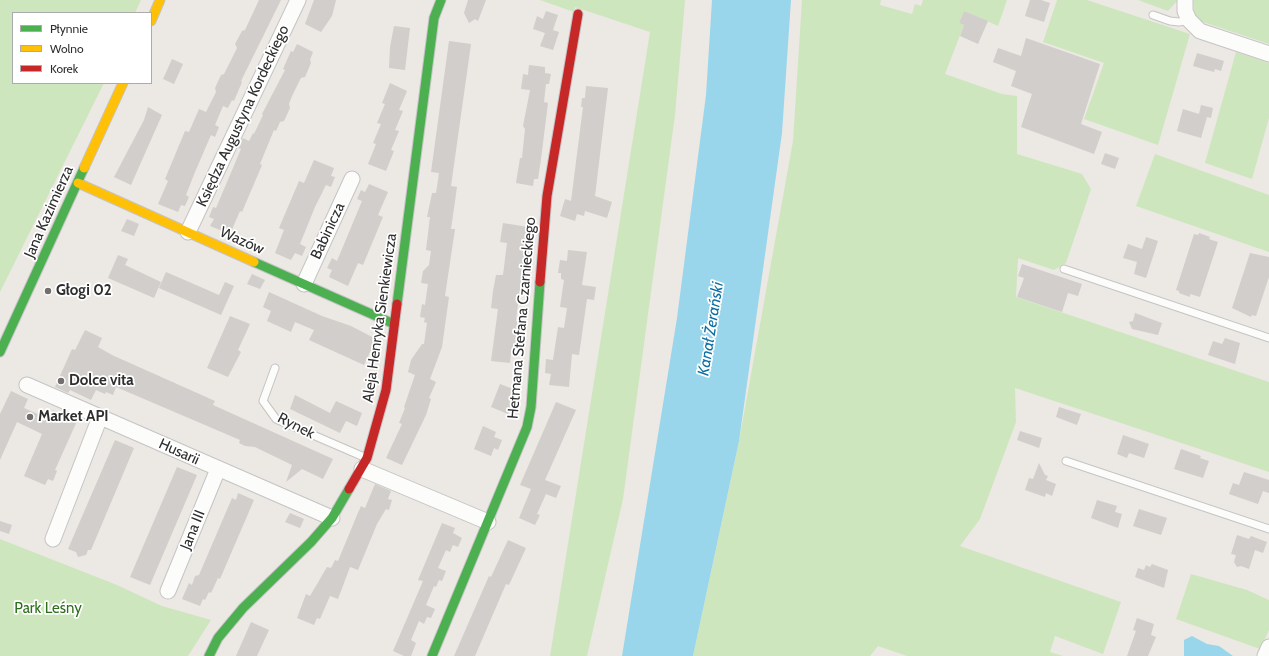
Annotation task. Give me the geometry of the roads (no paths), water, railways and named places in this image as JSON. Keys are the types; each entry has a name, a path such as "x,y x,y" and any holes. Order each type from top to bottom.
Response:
{"street":[{"path":"152,19 160,0"},
{"name":"Księdza Augustyna Kordeckiego","path":"188,232 298,0"},
{"name":"Aleja Henryka Sienkiewicza","path":"209,656 218,638 243,608 310,542 332,518 365,464 386,390 434,18 441,0"},
{"path":"1185,0 1185,11 1189,20 1200,31 1269,54"},
{"name":"Hetmana Stefana Czarnieckiego","path":"432,656 527,427 531,407 547,196 578,14"},
{"name":"Jana Kazimierza","path":"0,352 123,84"},
{"name":"Babinicza","path":"304,284 352,179"},
{"name":"Wazów","path":"78,183 114,195 188,232 394,324"},
{"name":"Husarii","path":"27,385 332,518"},
{"path":"53,540 100,417"},
{"path":"365,464 488,522"},
{"name":"Jana III","path":"168,591 218,469"},
{"path":"1265,656 1269,647"}],"lane":[{"path":"1153,15 1170,21 1179,22 1189,20"},
{"path":"1064,269 1269,338"},
{"name":"Rynek","path":"275,368 263,401 276,419 365,464"},
{"path":"1066,461 1269,529"}],"water":[{"name":"Kanał Żerański","path":"712,0 791,0 782,133 739,441 693,656 622,656 677,318 706,95"},
{"path":"1192,636 1207,644 1219,646 1233,656 1184,656 1184,640"}],"place":[{"name":"Głogi 02","path":"48,291"},
{"name":"Dolce vita","path":"61,381"},
{"name":"Market API","path":"30,417"}],"park label":[{"name":"Park Leśny","path":"48,609"}]}
